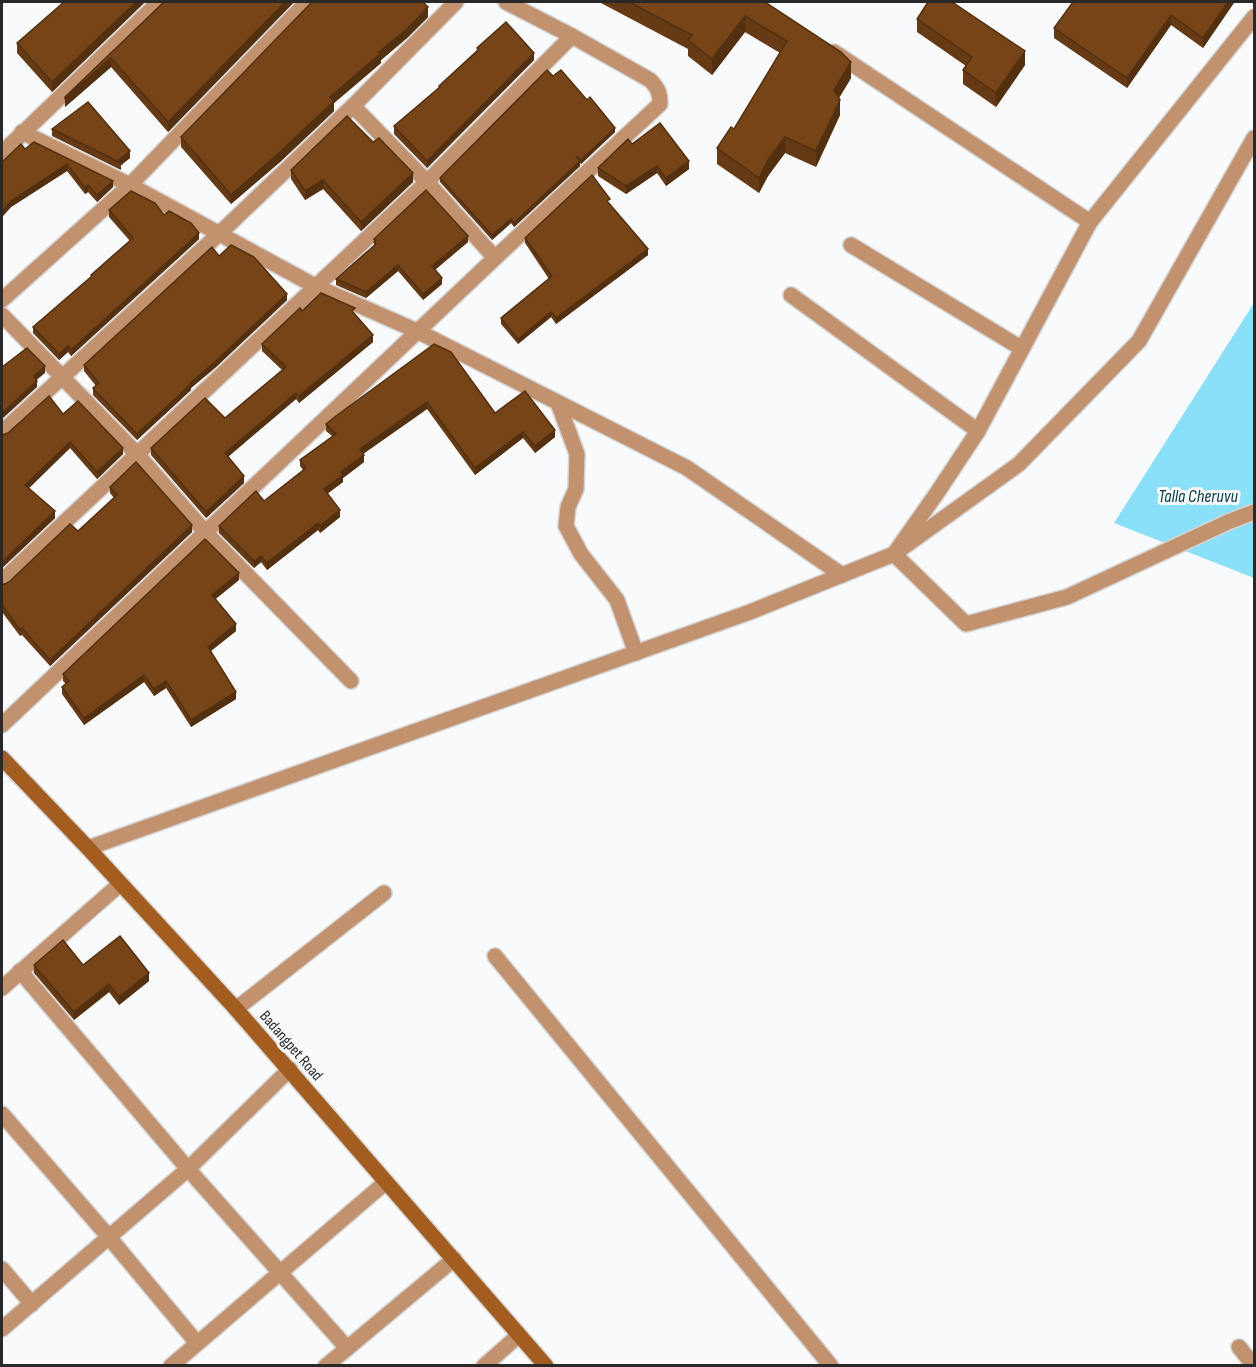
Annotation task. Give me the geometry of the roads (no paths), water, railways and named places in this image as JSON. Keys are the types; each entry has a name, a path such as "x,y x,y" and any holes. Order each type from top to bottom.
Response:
{"main road":[{"name":"Badangpet Road","path":"2,758 88,848 290,1069 546,1365"}],"street":[{"path":"2,153 159,2"},
{"path":"2,300 130,185 308,2"},
{"path":"2,432 219,234 353,106 456,2"},
{"path":"2,725 660,104 660,93 650,80 506,2"},
{"path":"894,554 978,431 1090,222 1254,17"},
{"path":"2,581 427,182 572,36"},
{"path":"818,40 1090,222"},
{"path":"353,106 427,182 495,258"},
{"path":"22,132 130,185 315,286 417,331 687,468 842,575"},
{"path":"88,848 750,612 894,554 1019,464 1139,341 1254,138"},
{"path":"851,245 1021,348"},
{"path":"790,295 978,431"},
{"path":"2,315 136,453 205,532 351,681"},
{"path":"558,403 577,454 576,489 568,507 566,526 580,554 617,600 636,653"},
{"path":"894,554 966,624 1067,597 1254,512"},
{"path":"2,988 120,884"},
{"path":"236,1009 384,893"},
{"path":"495,956 831,1365"},
{"path":"20,971 188,1169 347,1348"},
{"path":"2,1329 188,1169 290,1069"},
{"path":"2,1114 108,1236 197,1344"},
{"path":"171,1365 386,1182"},
{"path":"326,1365 454,1259"},
{"path":"2,1269 32,1304"},
{"path":"484,1365 519,1335"},
{"path":"1239,1347 1254,1365"}],"water":[{"name":"Talla Cheruvu","path":"1254,303 1254,578 1114,523"}]}
